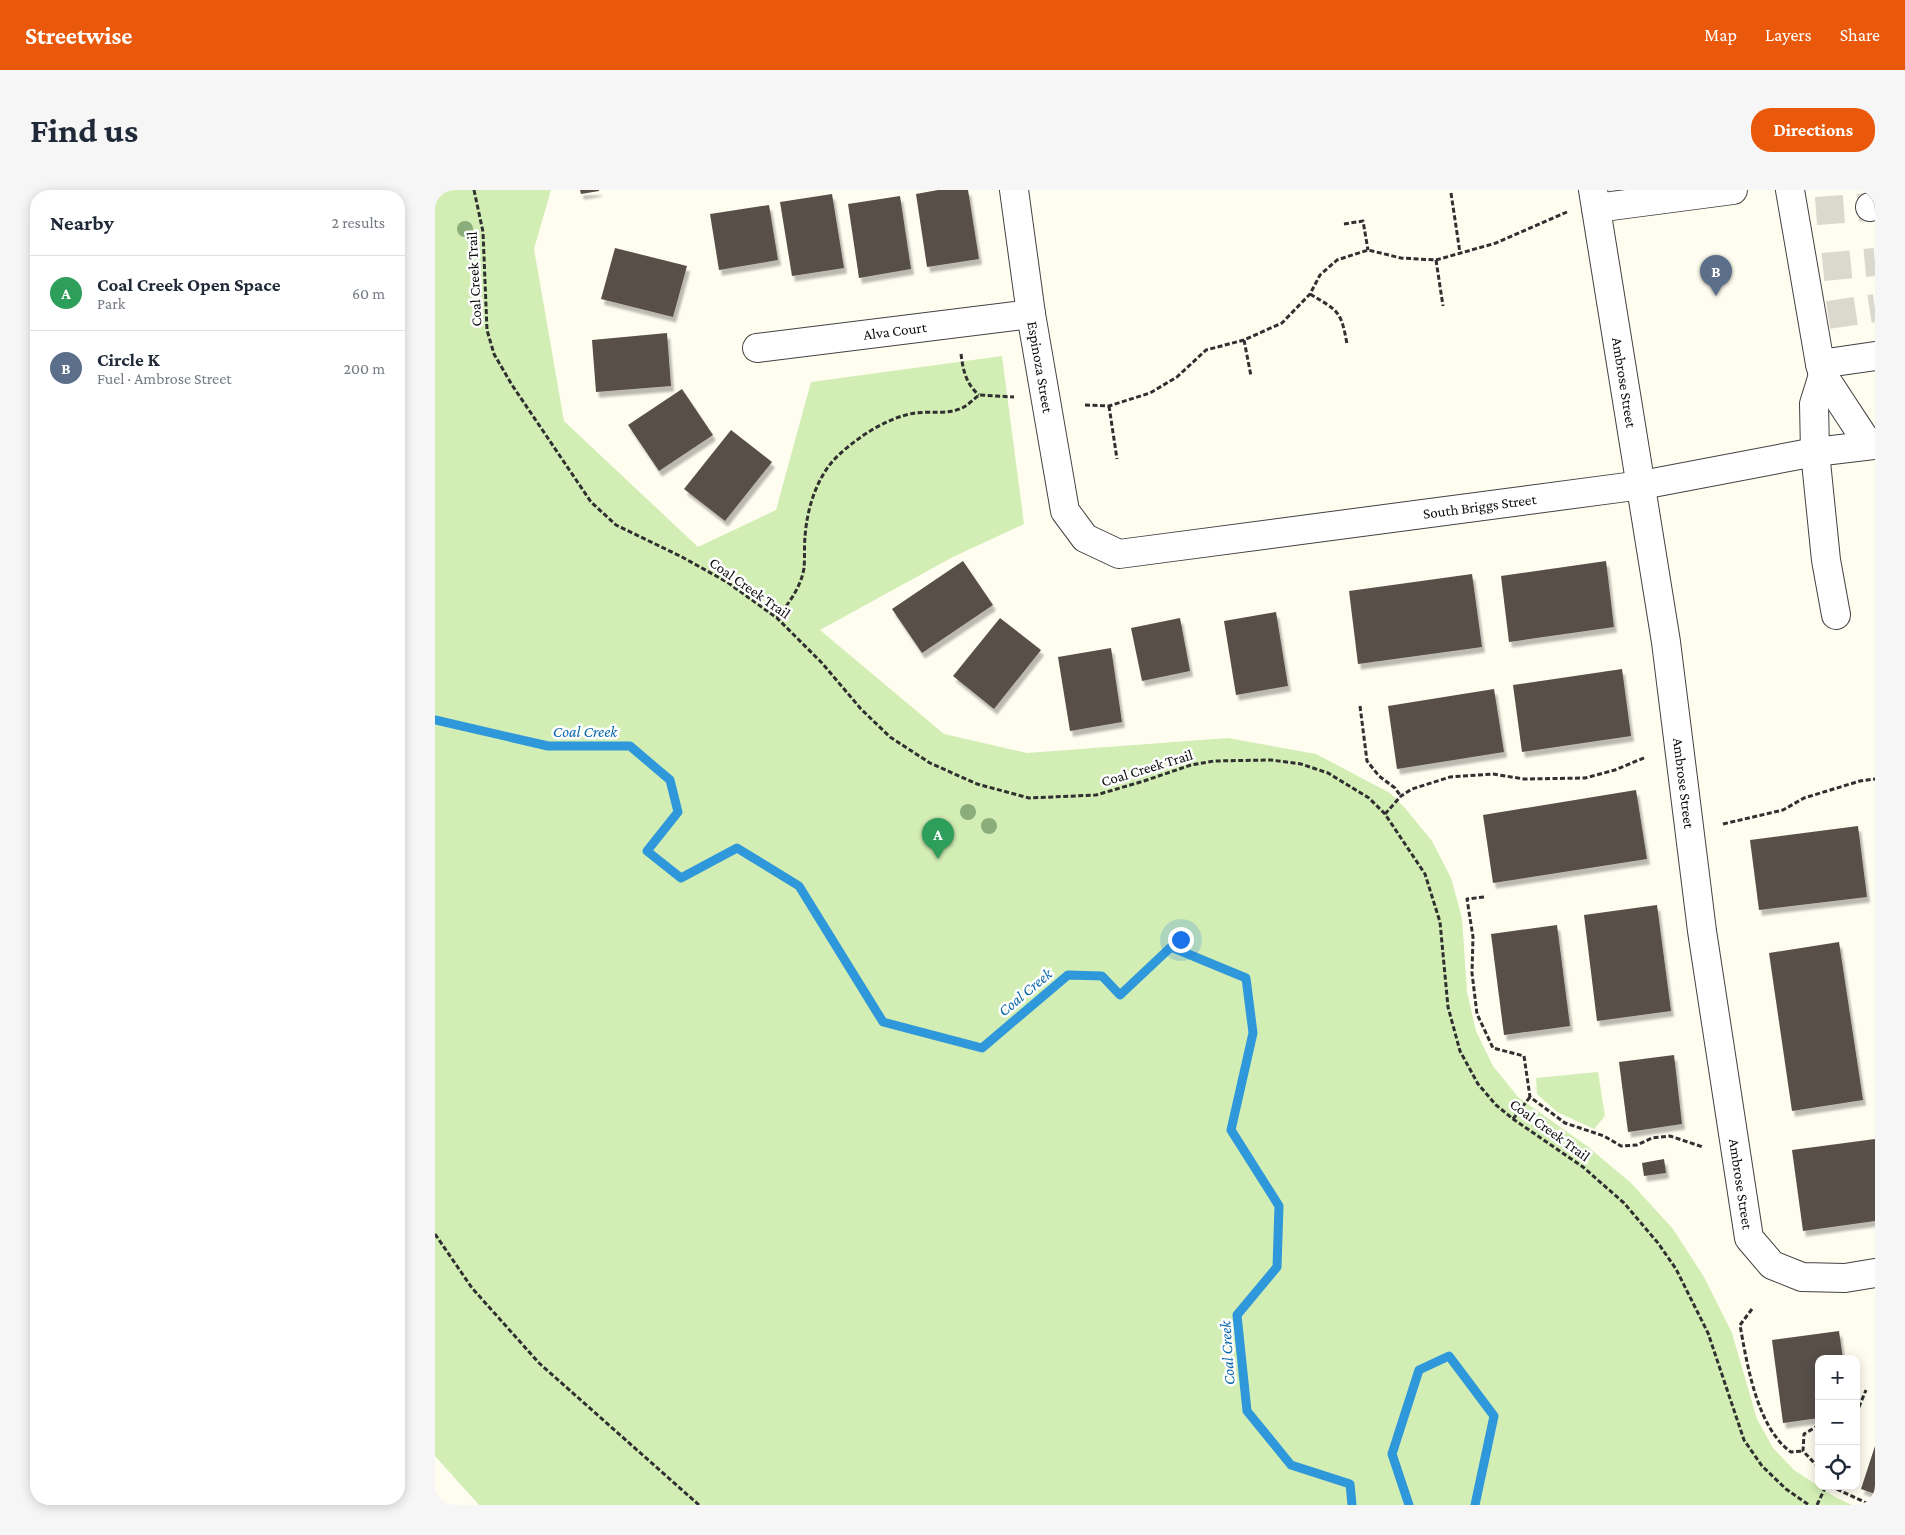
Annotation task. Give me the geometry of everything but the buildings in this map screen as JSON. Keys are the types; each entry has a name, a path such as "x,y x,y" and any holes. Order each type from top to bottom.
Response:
{"street":[{"name":"Espinoza Street","path":"1014,190 1031,314 1065,511 1085,538"},
{"path":"1594,199 1733,190"},
{"name":"Ambrose Street","path":"1594,199 1666,642 1702,931 1749,1238 1772,1265 1802,1277 1845,1278 1875,1273"},
{"path":"1800,205 1813,268 1820,316 1821,370 1814,404 1815,452 1826,560 1836,615"},
{"name":"Alva Court","path":"757,348 1031,314"},
{"path":"1821,370 1875,356"},
{"path":"1821,370 1872,445"},
{"name":"South Briggs Street","path":"1085,538 1119,554 1641,485 1815,452 1872,445"}],"path":[{"name":"Coal Creek Trail","path":"474,190 483,232 487,330 494,354 512,385 591,502 616,525 682,557 727,582 777,618 822,663 861,709 890,737 930,762 977,784 1029,798 1096,795 1191,765 1215,761 1271,760 1301,764 1328,773 1369,798 1385,814 1425,874 1440,922 1447,1007 1460,1051 1478,1084 1513,1119 1583,1167 1624,1203 1658,1243 1676,1270 1708,1333 1744,1440 1762,1466 1786,1489 1809,1505"},
{"path":"1451,193 1460,253"},
{"path":"1085,405 1109,406 1150,393 1177,377 1207,350 1244,340 1282,323 1310,294 1320,275 1337,260 1368,250 1401,258 1437,260 1496,243 1567,212"},
{"path":"1344,224 1363,221 1368,250"},
{"path":"1437,260 1443,306"},
{"path":"1310,294 1338,311 1344,326 1347,344"},
{"path":"1244,340 1251,376"},
{"path":"961,354 964,372 971,388 979,395"},
{"path":"777,618 796,592 803,569 805,535 811,501 823,475 839,453 862,435 886,423 914,413 943,412 963,407 979,395 1015,396"},
{"path":"1109,406 1117,459"},
{"path":"1359,706 1367,762 1401,796"},
{"path":"1385,814 1401,796 1412,790 1450,777 1493,774 1524,779 1585,778 1615,770 1646,757"},
{"path":"1723,824 1783,810 1804,798 1860,781 1875,779"},
{"path":"1484,896 1467,899 1473,937 1472,973 1477,1014 1493,1048 1523,1056 1530,1097 1565,1123 1604,1136 1621,1146 1637,1145 1652,1138 1670,1136 1703,1147"},
{"path":"1513,1119 1530,1097"},
{"path":"435,1234 472,1288 539,1363 699,1505"},
{"path":"1752,1308 1740,1325 1749,1367 1763,1415 1781,1445 1791,1452 1803,1450"},
{"path":"1860,1404 1866,1390"},
{"path":"1815,1427 1804,1434 1803,1450 1815,1464"},
{"path":"1817,1505 1824,1490"},
{"path":"1839,1490 1871,1505"}],"green space":[{"path":"435,190 551,190 534,249 564,421 698,547 776,510 811,382 1002,356 1024,524 953,557 820,630 944,734 1027,753 1228,738 1316,754 1390,793 1432,841 1451,878 1462,918 1467,992 1476,1031 1493,1066 1518,1097 1587,1146 1631,1183 1673,1229 1704,1277 1732,1333 1757,1419 1773,1448 1794,1470 1815,1484 1815,1490 1824,1490 1852,1505 479,1505 435,1456"},
{"path":"1598,1072 1605,1116 1594,1129 1557,1112 1537,1094 1536,1078"}],"waterway":[{"name":"Coal Creek","path":"435,720 548,746 630,746 670,780 678,812 647,851 681,878 737,848 799,886 883,1022 982,1048 1068,975 1102,976 1120,995 1171,947 1246,978 1253,1033 1231,1130 1279,1206 1277,1267 1237,1315 1247,1411 1291,1465 1350,1484 1352,1505"},
{"name":"Coal Creek","path":"1409,1505 1392,1454 1419,1370 1449,1356 1494,1416 1475,1505"}],"tunnel":[{"path":"1816,211 1870,207"},
{"path":"1823,267 1875,262"},
{"path":"1828,315 1875,308"}],"place":[{"name":"Circle K","path":"1716,296"},
{"name":"Coal Creek Open Space","path":"938,859"}]}
